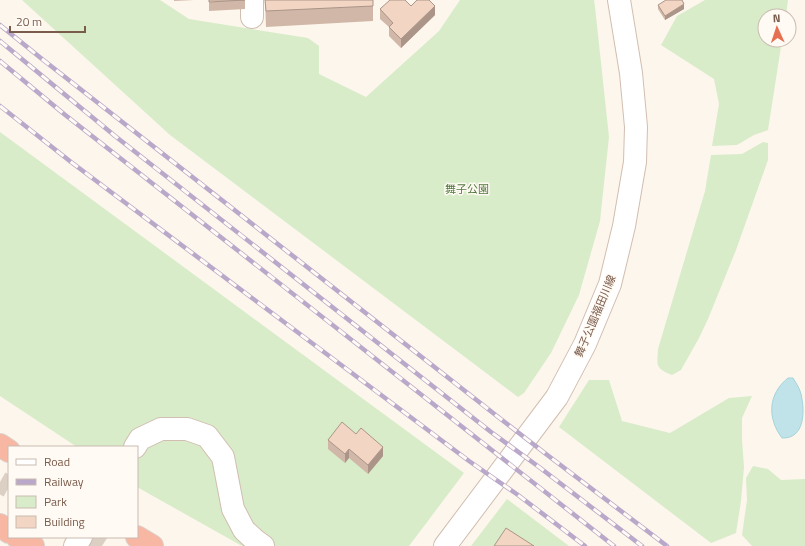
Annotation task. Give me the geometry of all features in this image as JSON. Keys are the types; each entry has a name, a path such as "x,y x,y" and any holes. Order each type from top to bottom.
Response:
{"highway":[{"path":"19,538 33,546"},
{"path":"138,538 152,546"}],"street":[{"name":"舞子公園福田川線","path":"445,546 557,397 585,344 610,284 624,226 635,162 636,128 631,74 619,0"},
{"path":"136,446 140,438 161,429 187,428 207,436 223,457 233,509 244,530 263,546"}],"green space":[{"name":"舞子公園","path":"22,0 160,0 189,19 308,38 319,46 319,74 366,97 439,31 460,0 594,0 609,137 600,221 579,295 551,353 524,393 518,397 170,135"},
{"path":"705,0 788,0 787,8 757,8 757,48 781,48 768,130 754,135 737,145 712,146 719,104 714,79 661,45 677,16"},
{"path":"0,132 464,473 409,546 242,546 138,488 138,446 75,446 0,396"},
{"path":"763,142 768,143 768,160 736,250 699,338 681,370 672,375 662,370 658,366 658,349 705,191 711,155 742,154"},
{"path":"589,380 609,380 622,421 670,433 729,398 752,396 742,418 744,467 736,533 711,543 559,427"},
{"path":"753,466 768,469 781,480 805,479 805,546 752,546 742,535 747,500 746,478"},
{"path":"507,499 569,546 471,546"}],"water":[{"path":"788,378 793,378 800,390 803,416 802,423 795,434 790,437 782,438 774,422 772,406 773,399 781,384"}],"building":[{"path":"209,0 245,0 209,2"},
{"path":"265,0 373,0 373,6 266,11"},
{"path":"390,0 405,0 411,6 417,0 429,0 435,6 401,39 389,27 393,23 380,9"},
{"path":"666,0 682,0 684,4 665,16 658,5"},
{"path":"342,422 356,434 361,428 383,447 368,465 349,449 345,454 328,440"},
{"path":"506,528 534,546 494,546"}],"tunnel":[{"path":"0,482 8,486"},
{"path":"90,538 102,546"}],"railway":[{"path":"0,25 502,420 667,546"},
{"path":"0,41 115,136 491,432 642,546"},
{"path":"0,61 64,114 614,546"},
{"path":"0,106 71,162 469,461 518,495 585,546"}]}
